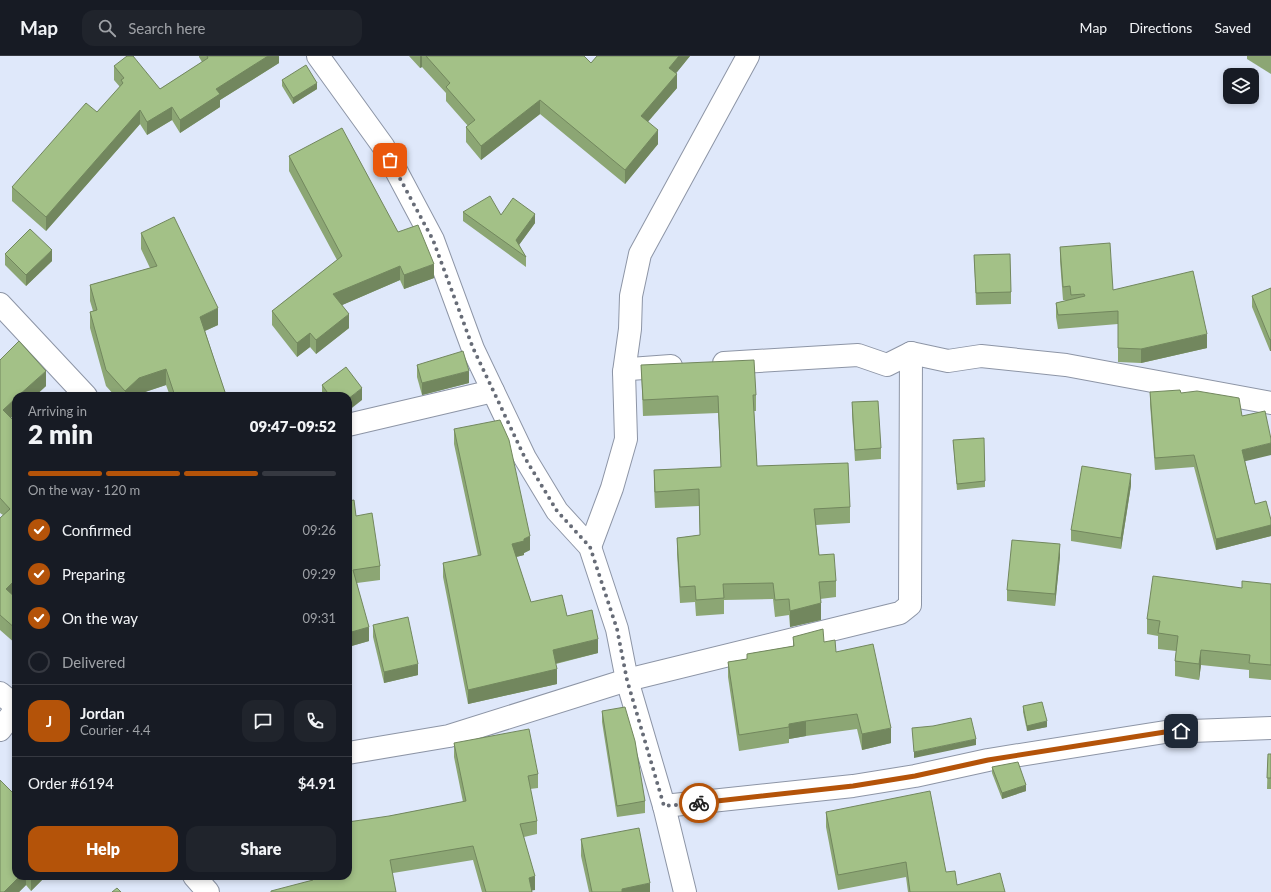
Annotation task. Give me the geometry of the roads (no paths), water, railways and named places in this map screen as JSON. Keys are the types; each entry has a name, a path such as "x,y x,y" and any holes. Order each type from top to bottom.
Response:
{"street":[{"path":"318,56 383,146 429,234 473,348 525,458 557,511 590,547 617,629 627,680 664,806 685,892"},
{"path":"590,547 612,488 626,439 624,372 630,329 631,296 640,254 748,56"},
{"path":"0,304 82,392"},
{"path":"624,372 630,369 858,355 887,365 911,353 948,361 981,356 1066,365 1271,403"},
{"path":"352,752 449,736 627,680 900,613 910,605 911,353"},
{"path":"352,424 494,391"},
{"path":"0,693 12,703"},
{"path":"0,730 12,714"},
{"path":"664,806 853,786 915,776 988,760 1165,732 1271,728"},
{"path":"198,880 208,892"}]}
